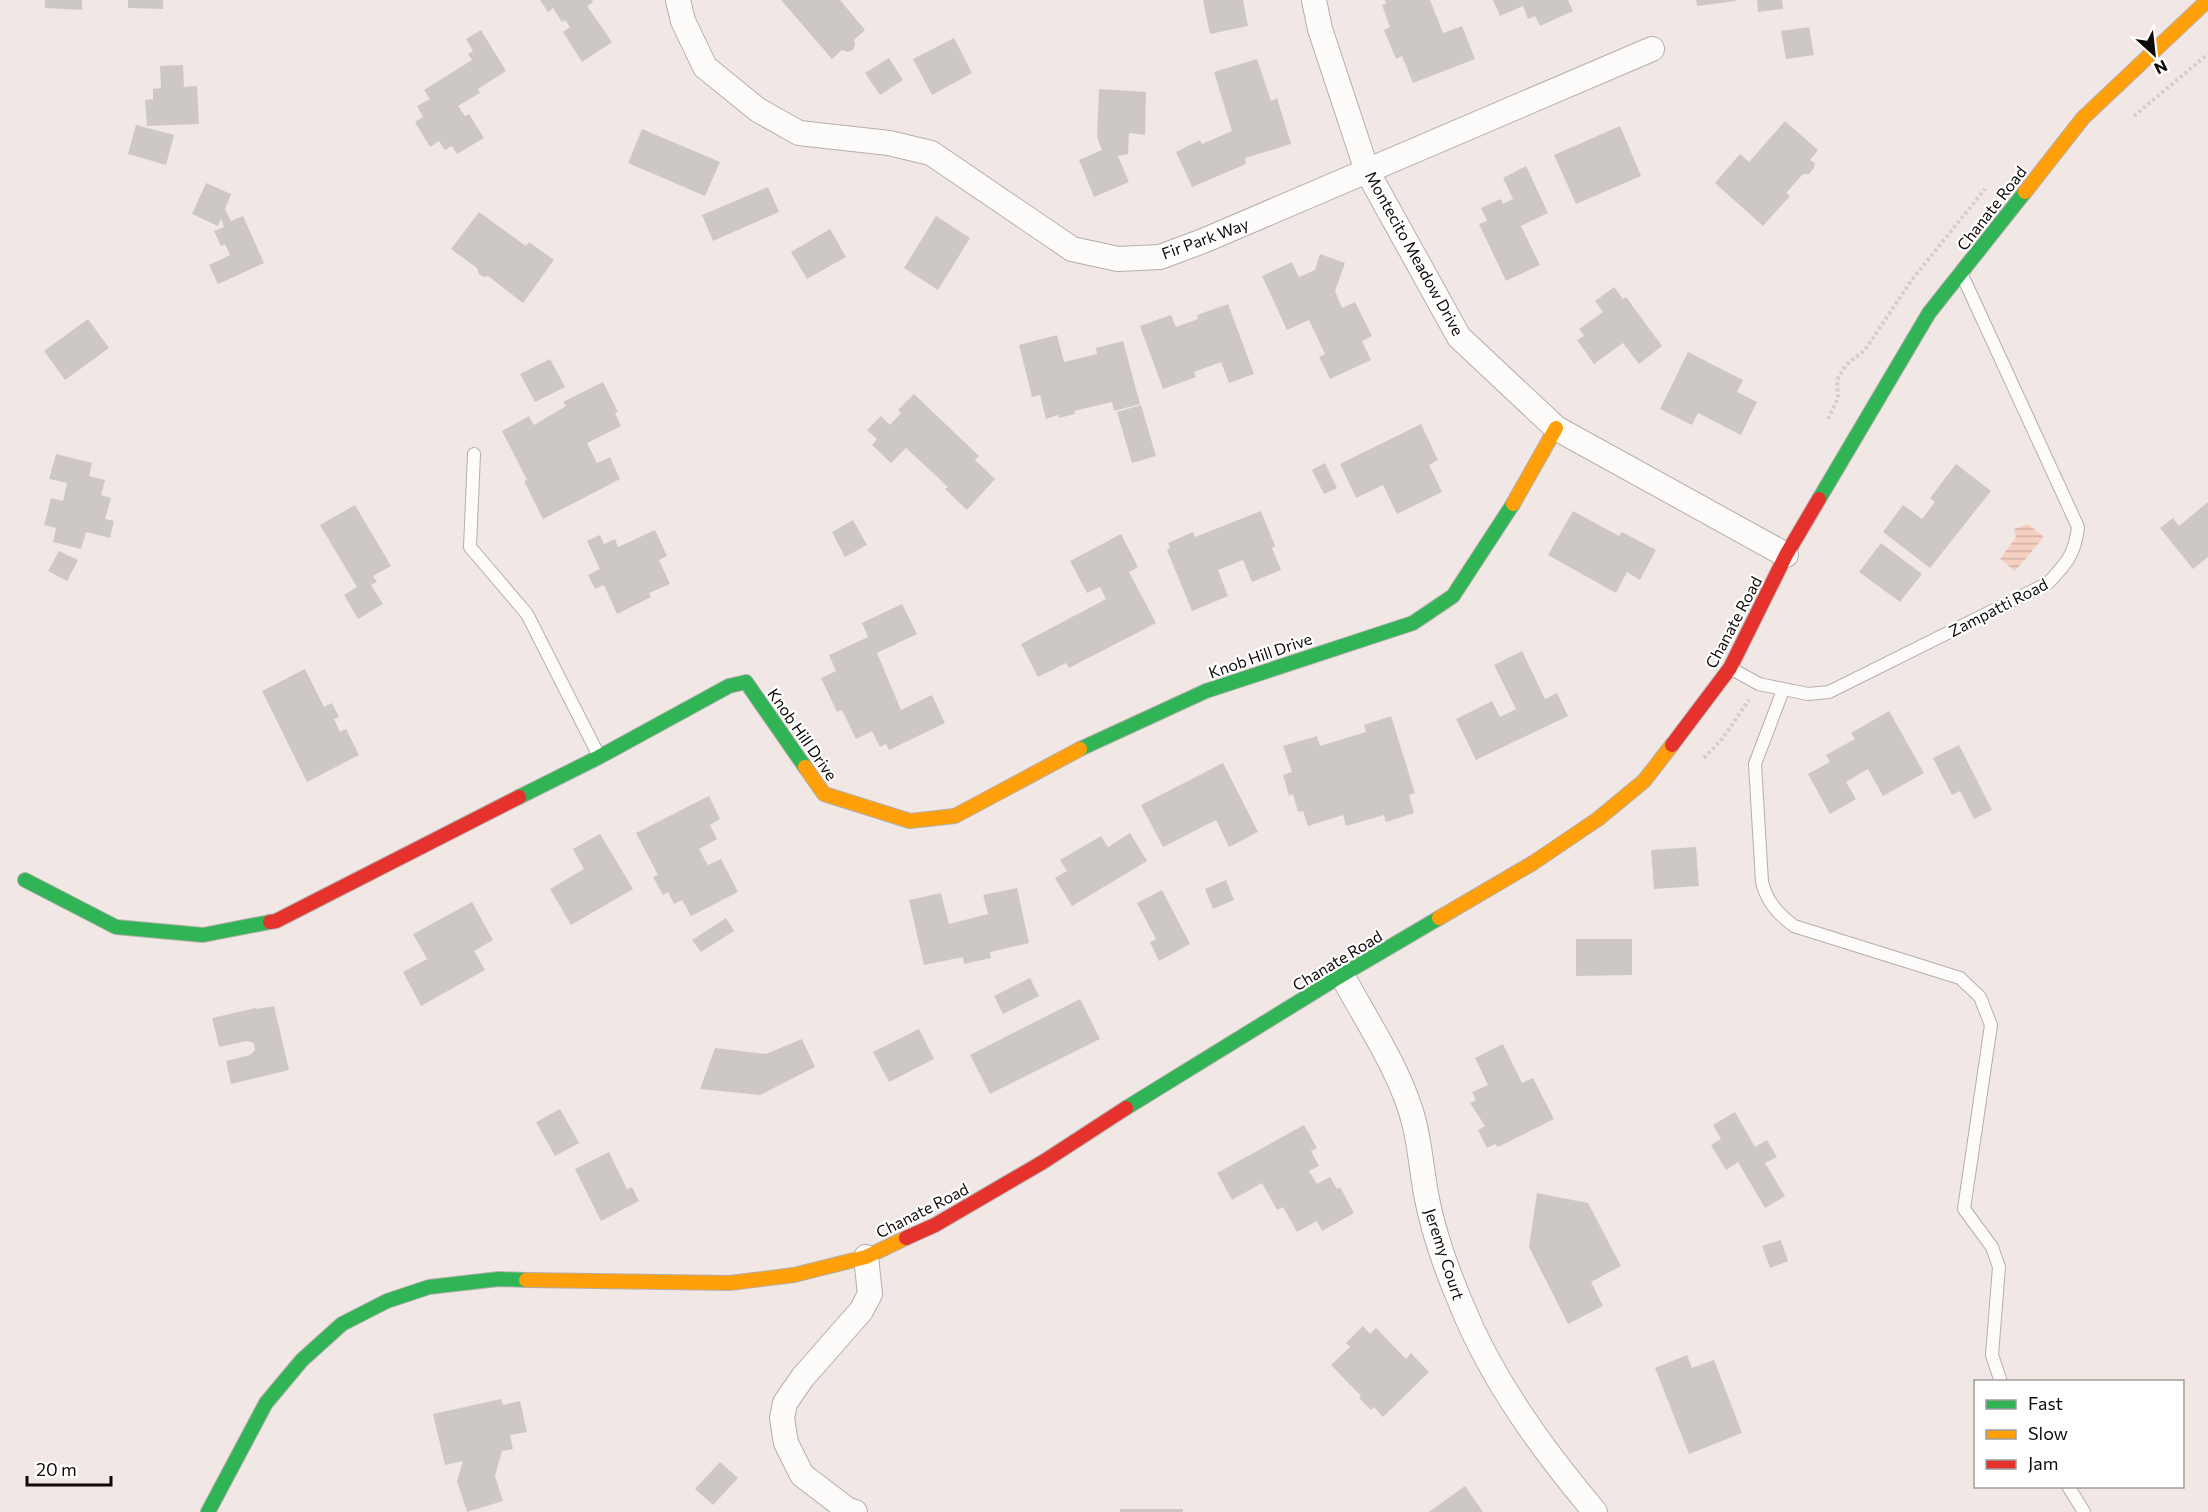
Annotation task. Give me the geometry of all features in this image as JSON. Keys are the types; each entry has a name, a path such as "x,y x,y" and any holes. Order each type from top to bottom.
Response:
{"street":[{"name":"Fir Park Way","path":"678,0 683,21 705,67 758,110 799,134 889,143 931,153 1072,249 1118,259 1160,256 1203,241 1652,50"},
{"name":"Montecito Meadow Drive","path":"1314,0 1320,29 1367,171 1459,337 1556,428 1786,555"},
{"name":"Chanate Road","path":"208,1512 266,1403 302,1360 342,1324 387,1301 429,1287 499,1279 666,1283 730,1282 794,1275 866,1257 935,1225 1043,1162 1122,1110 1342,975 1506,879 1598,819 1644,781 1730,668 1786,555 1929,313 2083,118 2208,0"},
{"name":"Knob Hill Drive","path":"25,880 116,927 203,935 276,921 599,757 729,686 746,682 824,794 910,821 955,816 1080,749 1206,691 1413,623 1454,596 1506,517 1556,428"},
{"name":"Jeremy Court","path":"1342,975 1400,1082 1415,1125 1426,1196 1443,1258 1462,1308 1502,1387 1553,1462 1595,1512"},
{"path":"855,1512 848,1510 802,1475 786,1443 782,1418 785,1403 803,1377 861,1311 870,1294 866,1257"}],"lane":[{"name":"Zampatti Road","path":"1730,668 1759,684 1783,690 1808,694 1829,692 2048,583 2068,562 2076,546 2078,527 1961,273"},
{"path":"474,454 470,547 527,614 599,757"},
{"path":"1783,690 1755,764 1762,882 1765,895 1782,917 1794,926 1960,978 1980,997 1991,1025 1964,1209 1992,1247 1999,1267 1992,1355 2000,1380"},
{"path":"2069,1488 2084,1512"}],"path":[{"path":"2129,120 2208,54"}],"shaded area":[{"path":"2028,524 2044,537 2015,571 2000,559 2016,537 2014,529"}],"building":[{"path":"45,0 82,0 82,10 45,8"},
{"path":"128,0 163,0 163,9 128,8"},
{"path":"540,0 592,0 593,2 587,6 612,42 582,62 563,32 570,27 565,20 562,22 553,8 548,12"},
{"path":"781,0 840,0 865,30 854,40 853,50 848,52 842,50 832,59"},
{"path":"1203,0 1243,0 1248,26 1210,34"},
{"path":"1385,0 1430,0 1443,33 1462,26 1475,59 1413,83 1402,56 1396,59 1384,30 1390,27 1382,5 1386,4"},
{"path":"1493,0 1568,0 1573,11 1540,26 1535,16 1528,19 1523,6 1500,16"},
{"path":"1696,0 1735,0 1736,1 1697,6"},
{"path":"1757,0 1782,0 1783,9 1758,12"},
{"path":"1809,27 1814,55 1786,59 1781,31"},
{"path":"481,30 506,71 478,89 480,93 458,106 465,116 469,114 484,138 457,154 452,146 445,150 439,141 430,147 415,122 423,117 417,106 430,99 424,90 472,60 468,54 473,51 466,39"},
{"path":"954,38 972,73 932,95 913,59"},
{"path":"889,58 903,80 880,95 865,73"},
{"path":"1257,59 1271,101 1277,98 1291,144 1245,158 1246,164 1192,187 1176,152 1200,140 1202,144 1232,131 1214,72"},
{"path":"183,65 184,87 197,86 199,124 147,126 145,100 153,99 153,89 161,88 160,66"},
{"path":"1099,89 1146,92 1145,135 1129,133 1128,154 1118,156 1129,182 1094,197 1079,160 1102,150 1097,137"},
{"path":"1785,121 1818,150 1810,160 1815,163 1814,168 1809,174 1803,174 1786,193 1790,196 1763,226 1715,183 1740,154 1749,162"},
{"path":"136,125 174,135 166,165 128,154"},
{"path":"1620,126 1641,176 1576,204 1554,155"},
{"path":"642,129 720,162 705,196 628,163"},
{"path":"1526,166 1548,213 1521,226 1540,265 1506,281 1479,224 1487,221 1481,208 1501,199 1503,204 1513,199 1503,178"},
{"path":"206,183 231,194 225,209 231,221 243,216 264,263 218,284 209,265 230,255 225,244 221,246 214,231 224,227 221,219 218,226 192,214"},
{"path":"768,187 779,212 713,241 702,215"},
{"path":"479,212 526,246 529,242 554,260 523,303 488,276 483,277 479,274 477,268 451,249"},
{"path":"936,216 970,238 938,290 904,268"},
{"path":"830,229 846,257 807,279 791,252"},
{"path":"1320,254 1345,263 1335,291 1342,308 1355,302 1372,336 1362,341 1371,360 1330,379 1319,357 1325,354 1309,320 1287,330 1262,276 1292,262 1299,277 1315,270"},
{"path":"1614,287 1623,299 1626,297 1662,346 1639,364 1623,343 1594,364 1577,340 1584,336 1579,329 1603,312 1595,301"},
{"path":"1228,304 1254,374 1229,383 1221,362 1194,372 1196,377 1163,389 1140,326 1171,315 1176,327 1198,319 1197,315"},
{"path":"88,319 109,348 65,380 44,351"},
{"path":"1057,335 1064,362 1097,354 1096,348 1123,341 1140,404 1114,411 1112,402 1074,411 1075,414 1059,418 1058,415 1046,419 1040,395 1032,397 1019,345"},
{"path":"1688,352 1743,380 1737,392 1757,402 1741,435 1698,413 1692,425 1660,409"},
{"path":"550,359 565,387 535,402 520,374"},
{"path":"603,382 618,412 615,413 621,426 587,443 597,463 610,457 620,479 543,519 524,481 527,480 502,431 529,416 534,425 566,406 563,402"},
{"path":"914,394 979,456 975,460 995,479 967,510 945,489 948,487 906,448 891,463 872,445 877,439 867,430 881,416 890,425 901,413 898,410"},
{"path":"1141,405 1156,456 1132,463 1117,412"},
{"path":"1421,424 1438,460 1429,465 1442,492 1397,514 1383,485 1356,498 1340,464"},
{"path":"56,454 92,463 89,476 105,480 101,495 111,498 105,519 114,521 110,538 86,532 81,549 53,542 56,528 44,525 51,498 63,501 67,483 49,479"},
{"path":"1325,463 1337,488 1324,494 1312,470"},
{"path":"1956,464 1991,491 1930,568 1883,532 1903,505 1922,519 1935,502 1930,498"},
{"path":"2208,502 2208,557 2193,569 2160,528 2173,518 2179,526"},
{"path":"355,505 391,566 373,576 377,582 371,585 383,604 358,619 344,595 357,587 320,525"},
{"path":"1261,511 1275,546 1272,548 1281,570 1252,582 1243,560 1218,570 1228,596 1192,611 1167,550 1170,548 1168,543 1193,532 1195,537"},
{"path":"1573,511 1619,536 1622,532 1656,550 1640,580 1627,572 1616,593 1548,555"},
{"path":"853,520 867,545 845,557 832,532"},
{"path":"655,530 667,556 659,560 670,584 649,593 651,597 617,614 604,585 595,589 588,575 600,569 587,541 600,535 604,544 615,539 618,547"},
{"path":"1121,534 1138,567 1129,572 1156,623 1069,668 1066,663 1038,677 1021,644 1106,599 1100,587 1087,593 1070,561"},
{"path":"1881,543 1922,574 1900,602 1859,572"},
{"path":"59,551 78,560 67,581 48,571"},
{"path":"902,604 917,634 877,653 901,710 932,695 945,723 889,750 886,744 880,747 872,731 856,739 842,710 837,712 821,678 836,671 829,655 868,637 862,623"},
{"path":"1522,651 1545,699 1557,693 1568,716 1476,760 1456,719 1492,701 1500,717 1516,709 1494,665"},
{"path":"305,669 324,707 332,703 339,717 334,719 340,732 346,729 359,755 307,782 262,691"},
{"path":"1889,711 1924,773 1883,796 1868,769 1846,782 1856,799 1830,814 1808,774 1830,762 1826,755 1855,739 1851,733"},
{"path":"1391,716 1415,793 1409,795 1414,813 1386,822 1384,815 1346,826 1343,815 1308,826 1303,811 1298,812 1293,794 1289,796 1283,775 1292,772 1283,746 1317,736 1320,746 1366,732 1364,725"},
{"path":"1959,745 1992,810 1974,819 1960,791 1952,795 1933,758"},
{"path":"1223,763 1258,832 1229,847 1216,820 1163,847 1141,805"},
{"path":"709,796 720,819 710,825 717,839 699,849 708,865 721,859 738,892 691,916 682,900 674,904 668,892 663,895 653,877 658,875 636,833"},
{"path":"1130,833 1147,861 1072,906 1055,878 1067,871 1060,860 1101,836 1108,847"},
{"path":"600,834 633,889 571,925 550,889 584,869 573,849"},
{"path":"1696,847 1699,886 1654,889 1651,850"},
{"path":"1226,880 1234,900 1213,909 1205,889"},
{"path":"1017,888 1029,943 990,952 991,958 964,964 963,957 924,965 909,900 941,893 949,924 988,914 983,895"},
{"path":"1162,890 1190,944 1159,961 1150,942 1156,939 1137,903"},
{"path":"472,902 493,940 474,951 485,970 421,1006 403,972 427,959 413,934"},
{"path":"726,918 734,931 701,952 692,940"},
{"path":"1576,939 1632,939 1632,975 1576,976"},
{"path":"1030,978 1039,996 1003,1014 994,996"},
{"path":"1080,999 1100,1039 990,1094 970,1055"},
{"path":"274,1006 289,1070 231,1084 226,1061 250,1055 255,1050 254,1043 247,1041 219,1047 212,1018"},
{"path":"919,1029 934,1059 889,1082 873,1052"},
{"path":"802,1039 815,1067 760,1095 700,1089 715,1048 766,1054"},
{"path":"1503,1044 1522,1083 1533,1078 1554,1119 1498,1147 1495,1144 1487,1148 1478,1130 1485,1126 1470,1103 1476,1100 1472,1092 1488,1085 1475,1058"},
{"path":"560,1109 579,1143 555,1156 536,1122"},
{"path":"1735,1112 1755,1147 1767,1140 1777,1157 1765,1163 1785,1196 1765,1208 1738,1162 1726,1170 1711,1145 1721,1139 1713,1125"},
{"path":"1304,1125 1317,1148 1311,1151 1319,1166 1309,1171 1317,1184 1330,1177 1337,1189 1340,1187 1354,1213 1322,1231 1317,1221 1297,1232 1283,1207 1277,1210 1262,1183 1232,1200 1217,1173"},
{"path":"609,1152 627,1189 632,1187 639,1201 601,1221 575,1169"},
{"path":"1537,1193 1588,1203 1621,1266 1591,1282 1603,1306 1568,1324 1529,1247"},
{"path":"1781,1240 1788,1261 1770,1268 1762,1246"},
{"path":"1363,1326 1370,1334 1376,1328 1406,1359 1411,1353 1429,1372 1383,1417 1374,1407 1371,1410 1359,1398 1361,1396 1331,1365 1350,1347 1346,1343"},
{"path":"1687,1355 1692,1368 1714,1360 1742,1433 1689,1454 1655,1368"},
{"path":"501,1399 503,1405 520,1401 527,1432 510,1435 513,1449 502,1451 495,1476 503,1501 467,1512 457,1481 463,1461 445,1465 433,1414"},
{"path":"720,1462 738,1478 713,1505 695,1489"},
{"path":"1465,1486 1483,1512 1429,1512"},
{"path":"1120,1509 1183,1509 1183,1512 1120,1512"}],"traffic: fast":[{"path":"1819,499 1929,313 2025,192"},
{"path":"1080,749 1206,691 1413,623 1453,596 1513,504"},
{"path":"519,797 599,757 729,686 746,682 805,767"},
{"path":"25,880 116,927 203,935 270,922"},
{"path":"1126,1108 1439,918"},
{"path":"208,1512 266,1403 302,1360 342,1324 387,1301 429,1287 499,1279 526,1280"}],"traffic: slow":[{"path":"2025,192 2083,118 2208,0"},
{"path":"1513,504 1556,428"},
{"path":"1439,918 1533,863 1598,819 1644,781 1672,745"},
{"path":"805,767 824,794 910,821 955,816 1080,749"},
{"path":"526,1280 730,1283 794,1275 866,1257 906,1238"}],"traffic: jam":[{"path":"1672,745 1730,668 1786,555 1819,499"},
{"path":"270,922 519,797"},
{"path":"906,1238 935,1225 1043,1162 1126,1108"}]}
